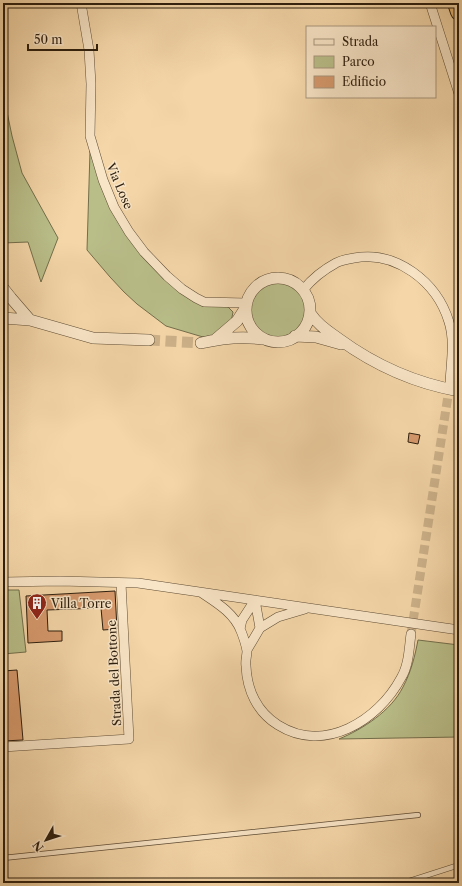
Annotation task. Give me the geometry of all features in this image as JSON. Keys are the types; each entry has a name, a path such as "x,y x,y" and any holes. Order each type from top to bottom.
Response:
{"highway":[{"path":"456,3 459,12"}],"street":[{"name":"Via Lose","path":"81,3 89,50 91,84 90,136 103,180 114,207 129,232 144,252 182,289 204,302 246,305"},
{"path":"430,3 459,94"},
{"path":"303,290 319,274 337,262 368,257 393,262 416,274 433,290 440,301 449,322 455,359 450,383"},
{"path":"201,343 216,339 246,336 274,342 287,341 304,329 308,322 310,313 309,301 303,290 293,281 276,277 266,280 259,284 249,294 246,305 237,321 216,339"},
{"path":"3,287 3,292"},
{"path":"3,287 30,320"},
{"path":"246,305 248,323 252,330 264,339"},
{"path":"310,313 323,329 350,347 401,375 435,387 459,391"},
{"path":"3,318 30,320 93,338 149,340"},
{"path":"295,336 316,337 350,347"},
{"path":"3,582 60,581 138,583 459,630"},
{"name":"Strada del Bottone","path":"3,747 129,739 122,583"},
{"path":"201,592 222,606 233,618 240,629 247,650 246,665 248,683 254,699 263,712 277,724 292,732 305,736 319,736 342,730 363,721 383,703 402,677 409,655 411,634"},
{"path":"255,600 260,628"},
{"path":"240,629 242,620 255,600"},
{"path":"247,650 260,628 278,617 310,608"}],"lane":[{"path":"3,858 418,815"},
{"path":"403,883 459,865"}],"green space":[{"path":"3,83 12,136 22,173 58,238 41,282 28,242 3,243"},
{"path":"90,151 111,209 179,291 228,307 233,312 231,322 217,335 203,337 166,326 124,292 87,250"},
{"path":"278,278 290,280 301,287 308,298 310,310 308,322 301,333 290,340 278,342 266,340 255,333 248,322 246,310 248,298 255,287 266,280"},
{"path":"3,590 19,590 26,652 3,654"},
{"path":"418,640 459,645 459,737 339,739 376,718 398,696 408,676"}],"building":[{"path":"409,433 420,435 418,444 408,442"},
{"name":"Villa Torre","path":"115,591 117,629 103,630 101,608 47,610 48,631 62,631 62,641 28,643 26,596"},
{"path":"17,670 23,740 3,741 3,671"}],"tunnel":[{"path":"149,340 201,343"},
{"path":"411,634 450,383"}],"place":[{"name":"Villa Torre","path":"37,620"}]}
